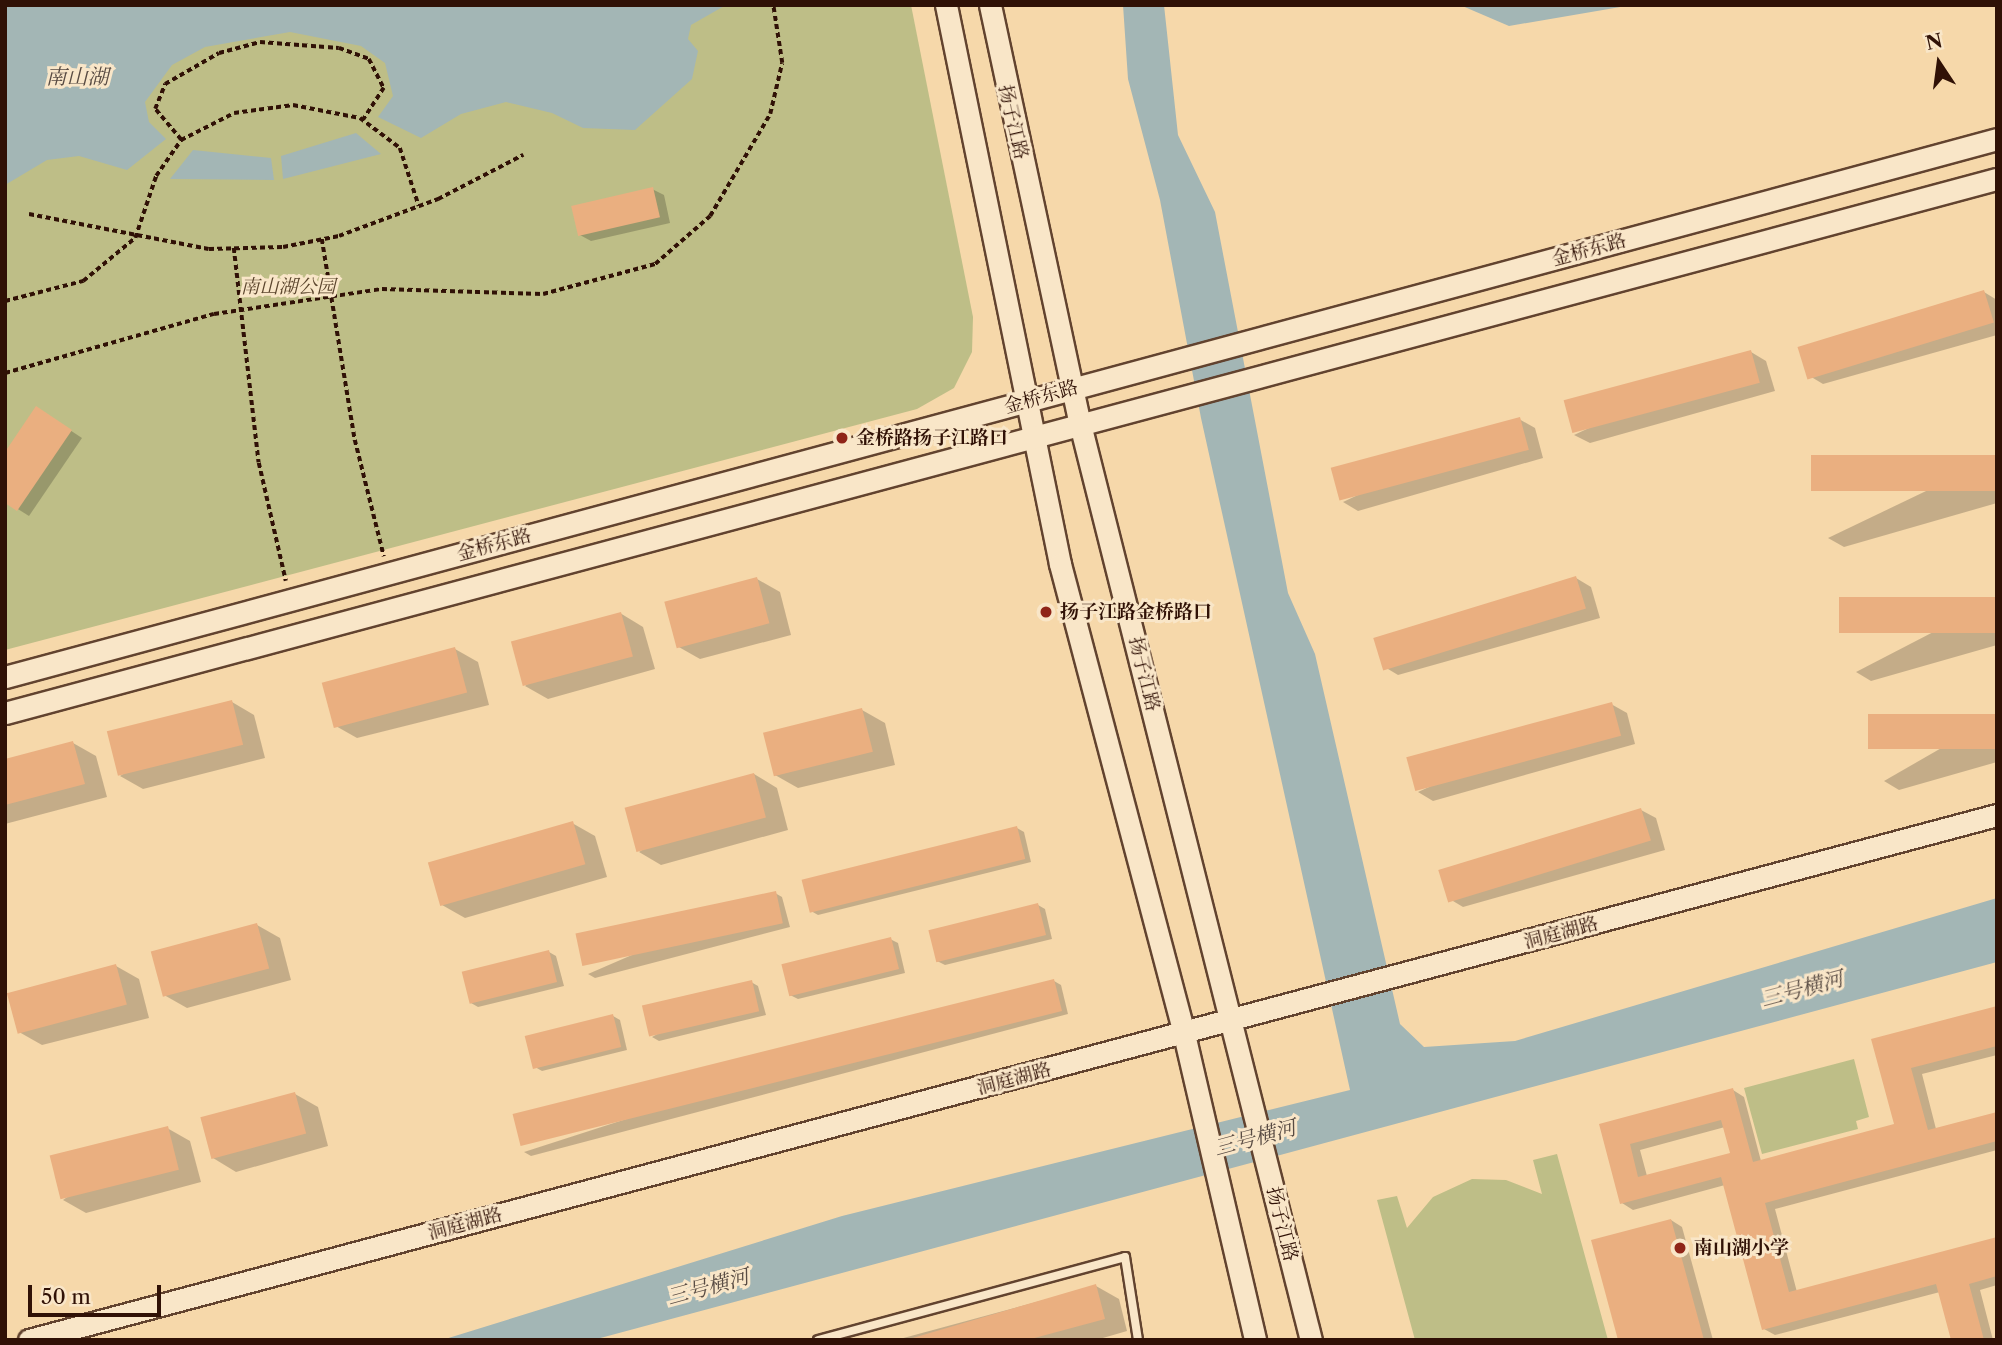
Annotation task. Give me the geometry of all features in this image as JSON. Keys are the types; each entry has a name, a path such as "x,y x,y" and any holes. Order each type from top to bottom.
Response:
{"street":[{"path":"946,5 1060,564 1184,1034 1255,1340"},
{"name":"扬子江路","path":"990,5 1080,424 1248,1080 1311,1340"},
{"name":"金桥东路","path":"5,677 1997,139"},
{"name":"金桥东路","path":"5,713 1183,394 1997,179"},
{"name":"洞庭湖路","path":"29,1340 1233,1021 1997,815"}],"lane":[{"path":"818,1340 1125,1257 1138,1340"}],"path":[{"path":"5,373 241,310 382,289 543,294 655,264 710,216 770,114 782,63 773,7"},
{"path":"181,140 155,109 165,84 219,53 260,42 339,48 369,59 384,88 363,120"},
{"path":"5,302 83,281 135,239 156,176 181,140 234,113 293,104 363,120 400,148 419,206"},
{"path":"29,214 135,239 234,248 321,239 419,206 523,155"},
{"path":"321,239 330,297 387,567"},
{"path":"234,248 259,463 289,593"}],"green space":[{"name":"南山湖公园","path":"5,5 911,5 973,317 972,352 954,388 917,409 5,650"},
{"path":"1854,1059 1869,1117 1856,1121 1858,1129 1762,1154 1744,1088"},
{"path":"1557,1154 1608,1340 1415,1340 1377,1200 1397,1196 1407,1228 1433,1197 1472,1179 1506,1180 1542,1194 1533,1160"}],"water":[{"name":"南山湖","path":"5,5 726,5 691,25 688,39 698,51 692,79 635,130 583,128 552,113 506,102 461,114 421,138 378,117 393,96 385,63 361,46 290,32 205,47 172,65 145,102 149,122 166,139 127,170 79,156 47,160 5,185"},
{"name":"三号横河","path":"1123,5 1164,5 1178,135 1215,212 1288,593 1315,654 1400,1024 1424,1047 1515,1041 1997,898 1997,962 593,1340 442,1340 842,1216 1350,1090 1201,418 1160,200 1128,79"},
{"path":"1460,5 1632,5 1509,26"},
{"path":"356,133 381,154 283,179 281,156"},
{"path":"193,150 271,158 274,180 170,179"}],"building":[{"path":"653,187 660,217 578,236 571,206"},
{"path":"1984,290 1994,323 1807,380 1798,347"},
{"path":"1751,350 1760,383 1572,433 1564,400"},
{"path":"36,406 72,430 17,511 5,503 5,452"},
{"path":"1520,417 1529,450 1339,501 1331,468"},
{"path":"1811,455 1997,455 1997,491 1811,491"},
{"path":"1576,576 1586,609 1383,670 1373,638"},
{"path":"757,577 769,623 677,648 664,602"},
{"path":"1839,597 1997,597 1997,633 1839,633"},
{"path":"621,612 633,656 523,686 511,642"},
{"path":"455,647 467,692 334,728 322,683"},
{"path":"232,700 243,745 118,776 107,731"},
{"path":"1612,702 1621,736 1415,791 1406,757"},
{"path":"862,708 873,752 774,776 763,733"},
{"path":"1868,714 1997,714 1997,749 1868,749"},
{"path":"73,741 85,784 5,805 5,759"},
{"path":"754,773 766,817 636,852 625,808"},
{"path":"1641,808 1651,841 1448,902 1438,870"},
{"path":"573,821 585,864 440,906 428,863"},
{"path":"1017,826 1025,859 810,913 802,880"},
{"path":"776,891 783,923 582,966 575,934"},
{"path":"1038,903 1046,935 936,962 928,930"},
{"path":"257,923 269,968 163,997 151,951"},
{"path":"891,937 899,969 789,996 781,964"},
{"path":"549,950 557,982 470,1004 462,972"},
{"path":"116,964 127,1005 18,1034 7,993"},
{"path":"1054,979 1062,1011 521,1146 513,1114"},
{"path":"752,980 759,1011 649,1037 642,1005"},
{"path":"1997,1006 1997,1046 1911,1068 1928,1130 1997,1112 1997,1141 1765,1203 1789,1292 1997,1237 1997,1276 1969,1284 1984,1340 1951,1340 1936,1284 1762,1330 1721,1177 1620,1204 1599,1124 1733,1088 1753,1162 1894,1124 1871,1039","holes":["1721,1120 1730,1153 1638,1177 1630,1144"]},
{"path":"613,1014 621,1047 533,1069 525,1036"},
{"path":"295,1092 306,1134 211,1159 200,1117"},
{"path":"168,1126 179,1170 61,1199 50,1156"},
{"path":"1671,1219 1704,1340 1618,1340 1591,1240"},
{"path":"1096,1284 1105,1319 1027,1340 906,1340"}],"place":[{"name":"金桥路扬子江路口","path":"842,438"},
{"name":"扬子江路金桥路口","path":"1046,612"},
{"name":"南山湖小学","path":"1680,1248"}]}
